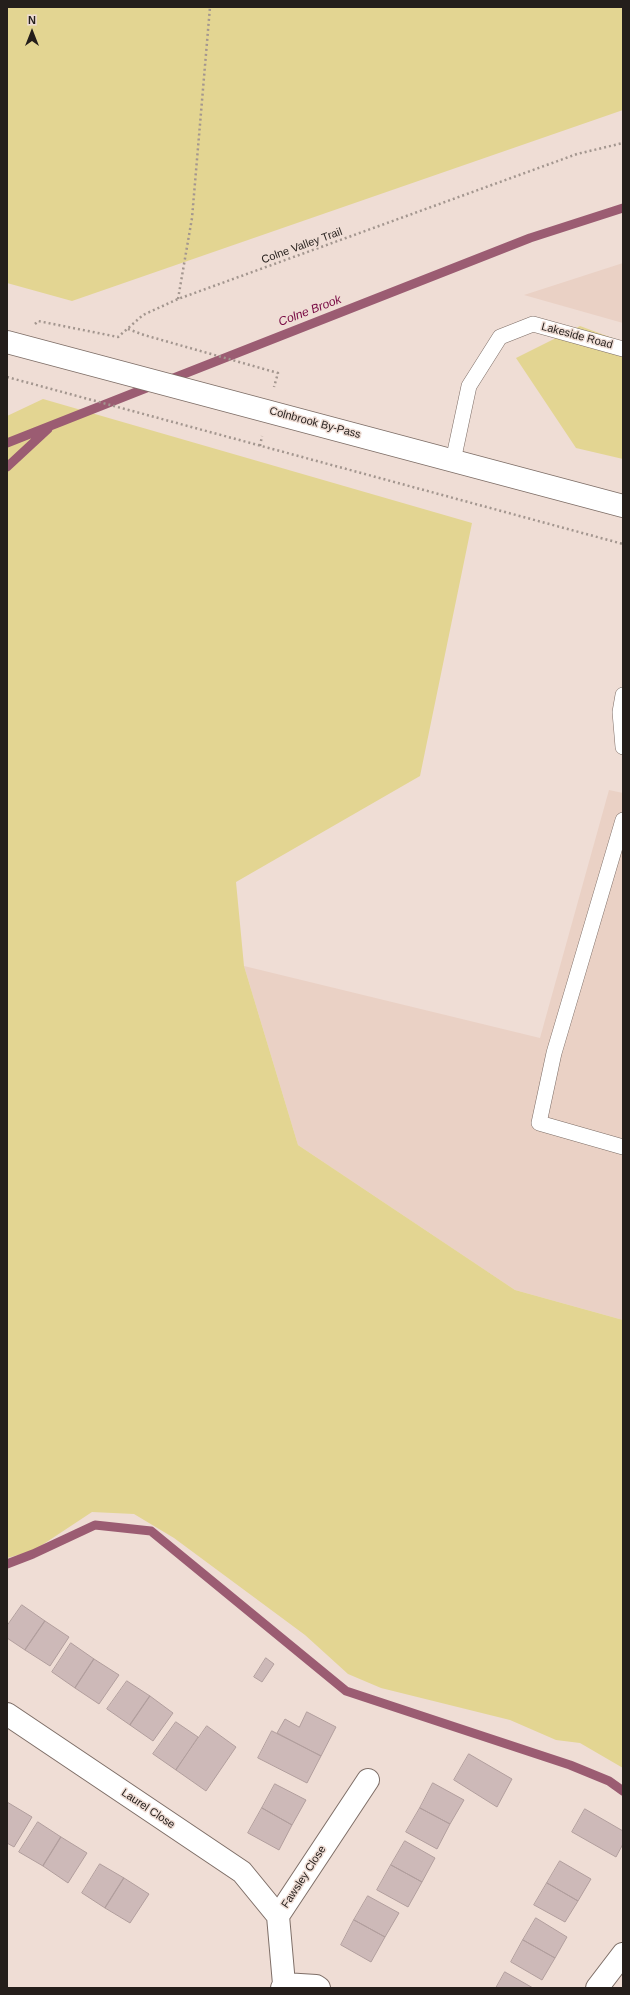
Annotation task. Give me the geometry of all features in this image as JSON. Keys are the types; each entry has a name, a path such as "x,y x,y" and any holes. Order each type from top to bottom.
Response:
{"main road":[{"name":"Colnbrook By-Pass","path":"14,344 623,506"},
{"name":"Laurel Close","path":"7,1714 242,1872 278,1916"},
{"name":"Fawsley Close","path":"283,1986 278,1916 368,1780"},
{"path":"597,1988 623,1954"},
{"path":"283,1986 316,1986 319,1988"}],"lane":[{"name":"Lakeside Road","path":"453,461 469,386 500,337 533,324 623,349"},
{"path":"623,695 620,712 623,747"},
{"path":"623,820 554,1053 540,1122 623,1147"}],"path":[{"path":"178,299 192,218 210,7"},
{"name":"Colne Valley Trail","path":"14,344 38,321 118,337 143,314 178,299 577,154 623,143"},
{"path":"128,329 144,335 278,373"},
{"path":"7,377 623,544"}],"shaded area":[{"path":"7,7 623,7 623,110 72,301 7,283"},
{"path":"623,263 623,323 524,295"},
{"path":"580,326 623,342 623,459 576,448 516,358"},
{"path":"43,399 472,523 420,776 236,882 244,966 298,1145 515,1290 623,1320 623,1768 580,1743 556,1740 510,1720 381,1688 348,1674 305,1635 174,1538 134,1514 92,1512 33,1551 7,1558 7,416"},
{"path":"609,790 623,793 623,1320 515,1290 298,1145 244,966 540,1038"}],"building":[{"path":"22,1605 45,1621 25,1650 7,1638 7,1626"},
{"path":"45,1621 69,1637 50,1666 25,1650"},
{"path":"71,1643 94,1659 75,1688 52,1672"},
{"path":"266,1658 274,1664 262,1682 254,1677"},
{"path":"94,1659 119,1675 99,1704 75,1688"},
{"path":"127,1681 150,1696 130,1725 107,1709"},
{"path":"150,1696 173,1713 153,1741 130,1725"},
{"path":"307,1712 336,1727 321,1756 277,1733 285,1719 299,1727"},
{"path":"176,1722 198,1737 176,1770 153,1754"},
{"path":"207,1726 236,1747 206,1791 176,1770"},
{"path":"272,1731 321,1756 307,1783 258,1758"},
{"path":"469,1754 512,1779 497,1807 454,1780"},
{"path":"433,1783 464,1800 450,1824 420,1808"},
{"path":"275,1784 306,1800 292,1825 262,1808"},
{"path":"7,1802 32,1817 14,1847 7,1843"},
{"path":"262,1808 292,1825 279,1850 248,1833"},
{"path":"420,1808 450,1824 437,1849 406,1832"},
{"path":"585,1809 623,1831 623,1844 616,1857 572,1832"},
{"path":"38,1822 61,1837 43,1866 19,1852"},
{"path":"61,1837 87,1853 68,1883 43,1866"},
{"path":"405,1841 435,1858 422,1882 391,1865"},
{"path":"560,1861 591,1879 578,1901 547,1883"},
{"path":"100,1864 124,1878 105,1908 82,1893"},
{"path":"391,1865 422,1882 408,1907 377,1890"},
{"path":"124,1878 149,1894 130,1923 105,1908"},
{"path":"547,1883 578,1901 565,1922 534,1905"},
{"path":"368,1896 399,1913 385,1937 354,1920"},
{"path":"536,1918 567,1937 555,1958 523,1940"},
{"path":"354,1920 385,1937 371,1962 341,1945"},
{"path":"523,1940 555,1958 542,1980 511,1962"},
{"path":"505,1972 533,1988 496,1988"}],"waterway":[{"name":"Colne Brook","path":"166,381 530,238 623,208"},
{"name":"Colne Brook","path":"7,443 154,385"},
{"path":"7,467 48,429"},
{"path":"7,1564 33,1554 95,1525 151,1531 346,1691 570,1765 609,1781 623,1791"}]}
